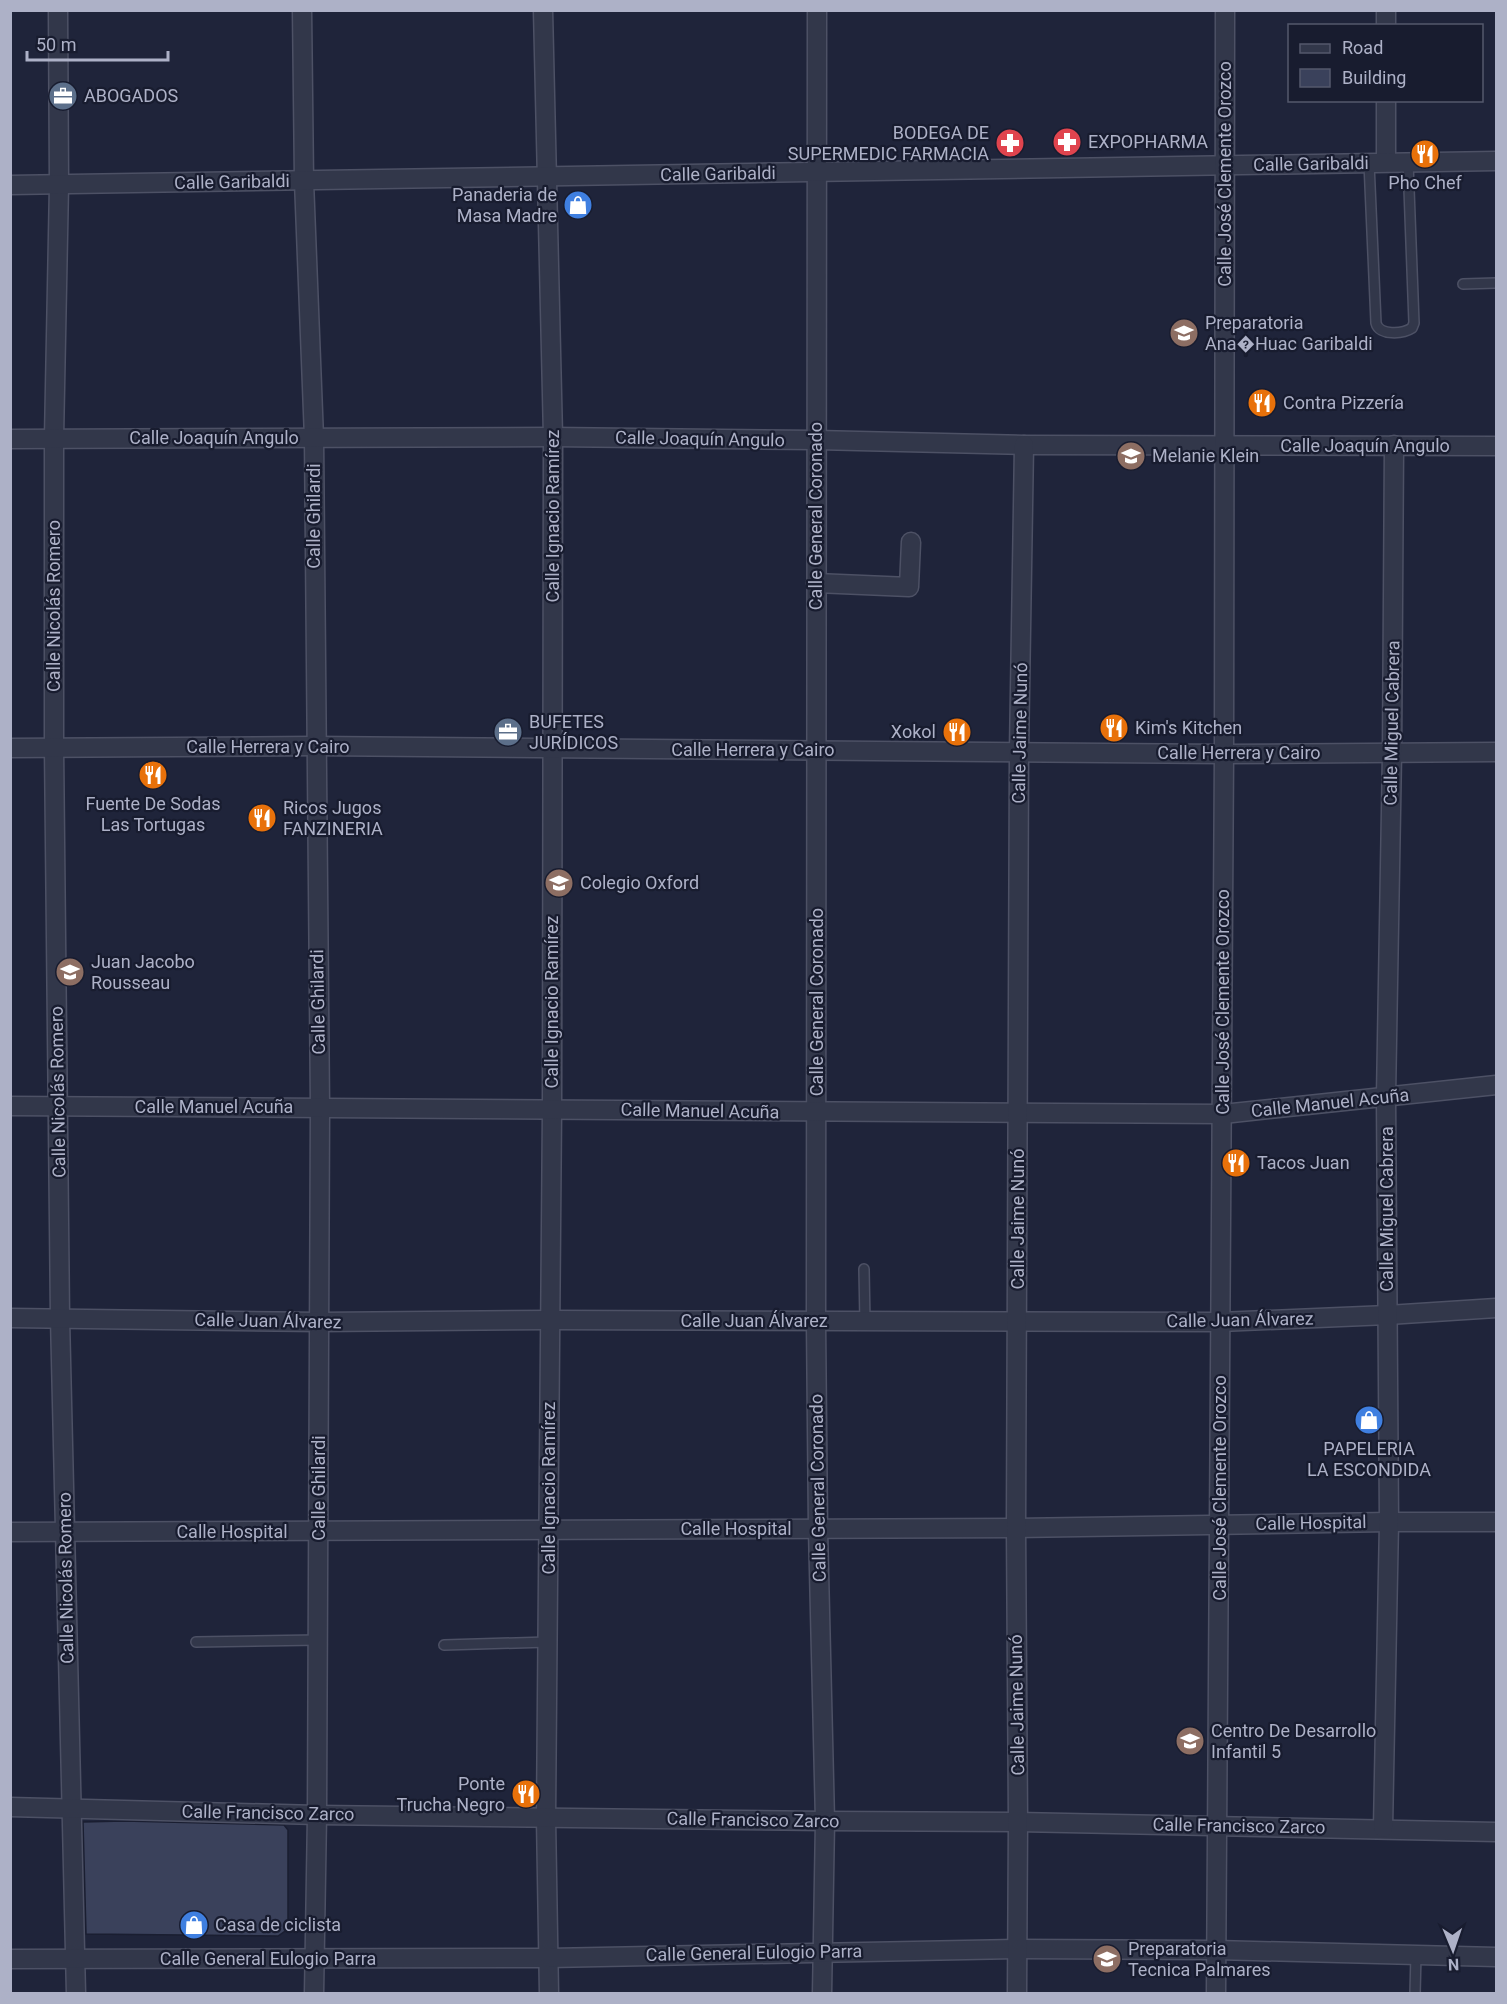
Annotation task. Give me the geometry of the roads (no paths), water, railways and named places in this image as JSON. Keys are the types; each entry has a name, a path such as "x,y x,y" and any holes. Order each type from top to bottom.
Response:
{"street":[{"name":"Calle Nicolás Romero","path":"58,10 59,185 54,438 54,747 60,1318 76,1994"},
{"name":"Calle Ghilardi","path":"302,10 304,181 314,438 320,1108 319,1532 314,1994"},
{"name":"Calle Ignacio Ramírez","path":"543,10 553,437 552,1109 546,1818 549,1994"},
{"name":"Calle General Coronado","path":"817,10 816,1322 825,1821 822,1994"},
{"name":"Calle José Clemente Orozco","path":"1216,1994 1223,1114 1225,10"},
{"path":"1377,162 1386,102"},
{"name":"Calle Garibaldi","path":"10,185 1497,161"},
{"name":"Calle Joaquín Angulo","path":"10,439 553,437 1024,445 1497,446"},
{"name":"Calle Jaime Nunó","path":"1017,1994 1019,752 1024,445"},
{"name":"Calle Miguel Cabrera","path":"1383,1828 1389,1522 1386,1097 1394,445"},
{"path":"816,582 909,587 911,542"},
{"name":"Calle Herrera y Cairo","path":"10,748 315,746 552,750 1224,754 1497,752"},
{"name":"Calle Manuel Acuña","path":"10,1106 1223,1114 1497,1085"},
{"name":"Calle Juan Álvarez","path":"10,1318 320,1322 550,1320 1220,1322 1388,1316 1497,1308"},
{"name":"Calle Hospital","path":"10,1532 1016,1528 1497,1522"},
{"name":"Calle Francisco Zarco","path":"10,1807 317,1815 1018,1821 1497,1832"},
{"name":"Calle General Eulogio Parra","path":"10,1959 549,1958 1016,1949 1216,1950 1497,1957"}],"lane":[{"path":"1377,162 1376,323 1377,328 1386,332 1409,331 1414,323 1408,162"},
{"path":"1463,284 1497,283"},
{"path":"864,1269 866,1322"},
{"path":"196,1642 318,1640"},
{"path":"444,1644 548,1642"},
{"path":"1415,1994 1416,1954"}],"place":[{"name":"ABOGADOS","path":"63,96"},
{"name":"EXPOPHARMA","path":"1067,142"},
{"name":"BODEGA DE SUPERMEDIC FARMACIA","path":"1010,143"},
{"name":"Pho Chef","path":"1425,154"},
{"name":"Panaderia de Masa Madre","path":"578,205"},
{"name":"Preparatoria Ana�Huac Garibaldi","path":"1184,333"},
{"name":"Contra Pizzería","path":"1262,403"},
{"name":"Melanie Klein","path":"1131,456"},
{"name":"Kim's Kitchen","path":"1114,728"},
{"name":"BUFETES JURÍDICOS","path":"508,732"},
{"name":"Xokol","path":"957,732"},
{"name":"Fuente De Sodas Las Tortugas","path":"153,775"},
{"name":"Ricos Jugos FANZINERIA","path":"262,818"},
{"name":"Colegio Oxford","path":"559,883"},
{"name":"Juan Jacobo Rousseau","path":"70,972"},
{"name":"Tacos Juan","path":"1236,1163"},
{"name":"PAPELERIA LA ESCONDIDA","path":"1369,1420"},
{"name":"Centro De Desarrollo Infantil 5","path":"1190,1741"},
{"name":"Ponte Trucha Negro","path":"526,1794"},
{"name":"Casa de ciclista","path":"194,1925"},
{"name":"Preparatoria Tecnica Palmares","path":"1107,1959"}]}
